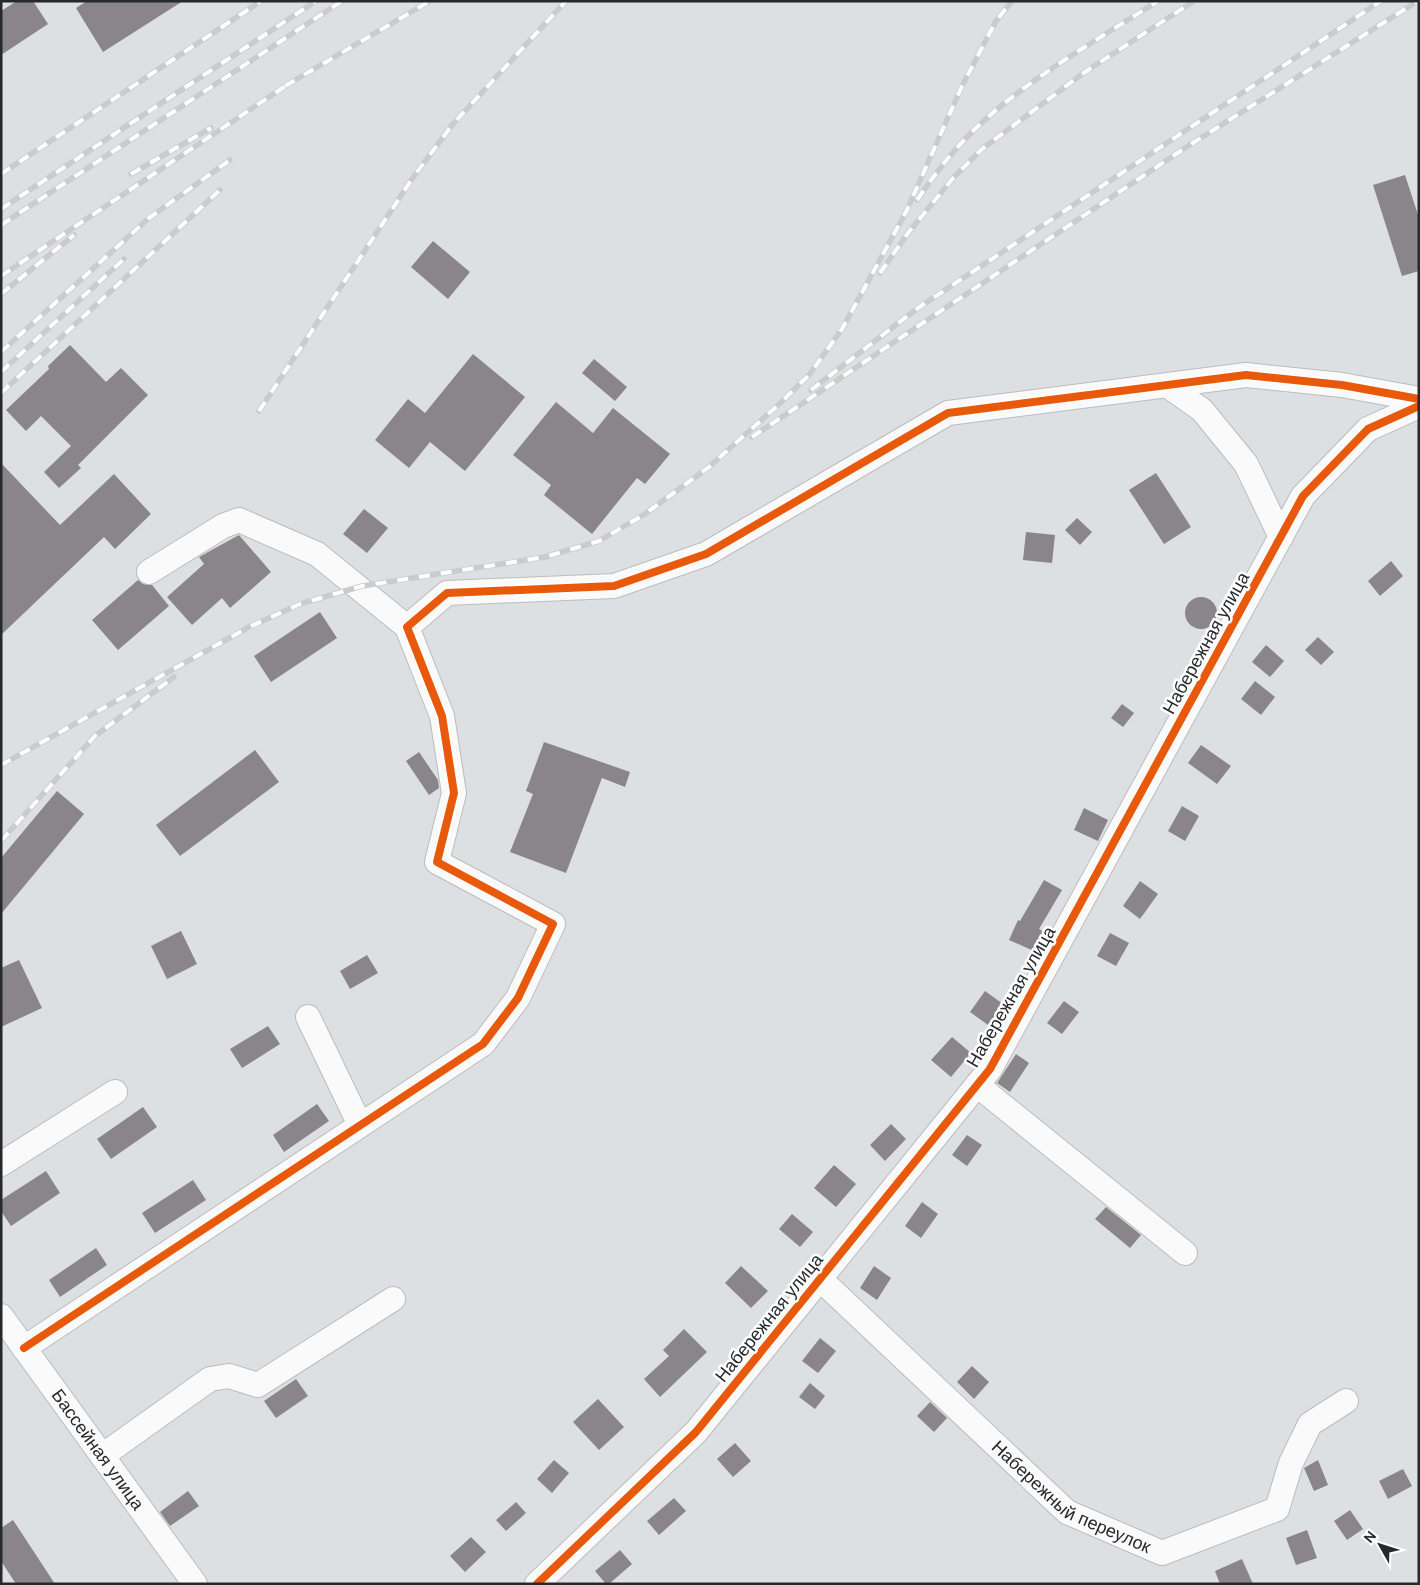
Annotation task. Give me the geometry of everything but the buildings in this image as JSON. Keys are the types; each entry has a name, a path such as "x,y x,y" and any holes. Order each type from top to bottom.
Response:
{"street":[{"path":"407,626 447,593 614,586 706,554 948,413 1246,375 1342,386 1419,399"},
{"path":"1168,386 1202,410 1246,464 1281,537"},
{"name":"Набережная улица","path":"537,1584 696,1432 990,1069 1303,496 1368,429 1419,406"},
{"path":"24,1348 483,1044 518,998 553,924 437,862 454,793 442,716 407,626 317,554 239,520 223,526 149,572"},
{"path":"308,1017 360,1125"},
{"path":"977,1085 1185,1252"},
{"path":"1,1164 115,1092"},
{"name":"Набережный переулок","path":"820,1279 1067,1512 1162,1553 1277,1510 1291,1463 1310,1424 1346,1401"},
{"path":"102,1456 210,1378 230,1376 258,1385 393,1299"},
{"name":"Бассейная улица","path":"1,1316 194,1584"}],"railway":[{"path":"1,174 261,1"},
{"path":"1,209 316,1"},
{"path":"1,225 342,1"},
{"path":"285,86 430,1"},
{"path":"259,411 414,176 453,124 566,1"},
{"path":"1,765 249,627 300,604 362,586 545,557 599,541 645,514 709,467 809,375 842,329 906,212 962,86 996,21 1012,1"},
{"path":"917,200 955,150 989,116 1035,80 1158,1"},
{"path":"880,273 908,233 954,177 982,149 1085,72 1194,1"},
{"path":"811,390 918,308 1381,1"},
{"path":"752,437 1188,146 1418,1"},
{"path":"1,276 290,83"},
{"path":"131,174 211,128"},
{"path":"1,352 149,218 230,160"},
{"path":"1,393 220,190"},
{"path":"1,294 74,235"},
{"path":"1,372 124,259"},
{"path":"1,841 95,736 174,677"}],"cycle path":[{"path":"24,1348 483,1044 518,998 553,924 437,862 454,793 442,716 407,627 447,593 614,586 706,554 948,413 1246,375 1342,385 1419,399"},
{"path":"537,1584 696,1432 990,1069 1303,496 1368,429 1419,406"}]}
